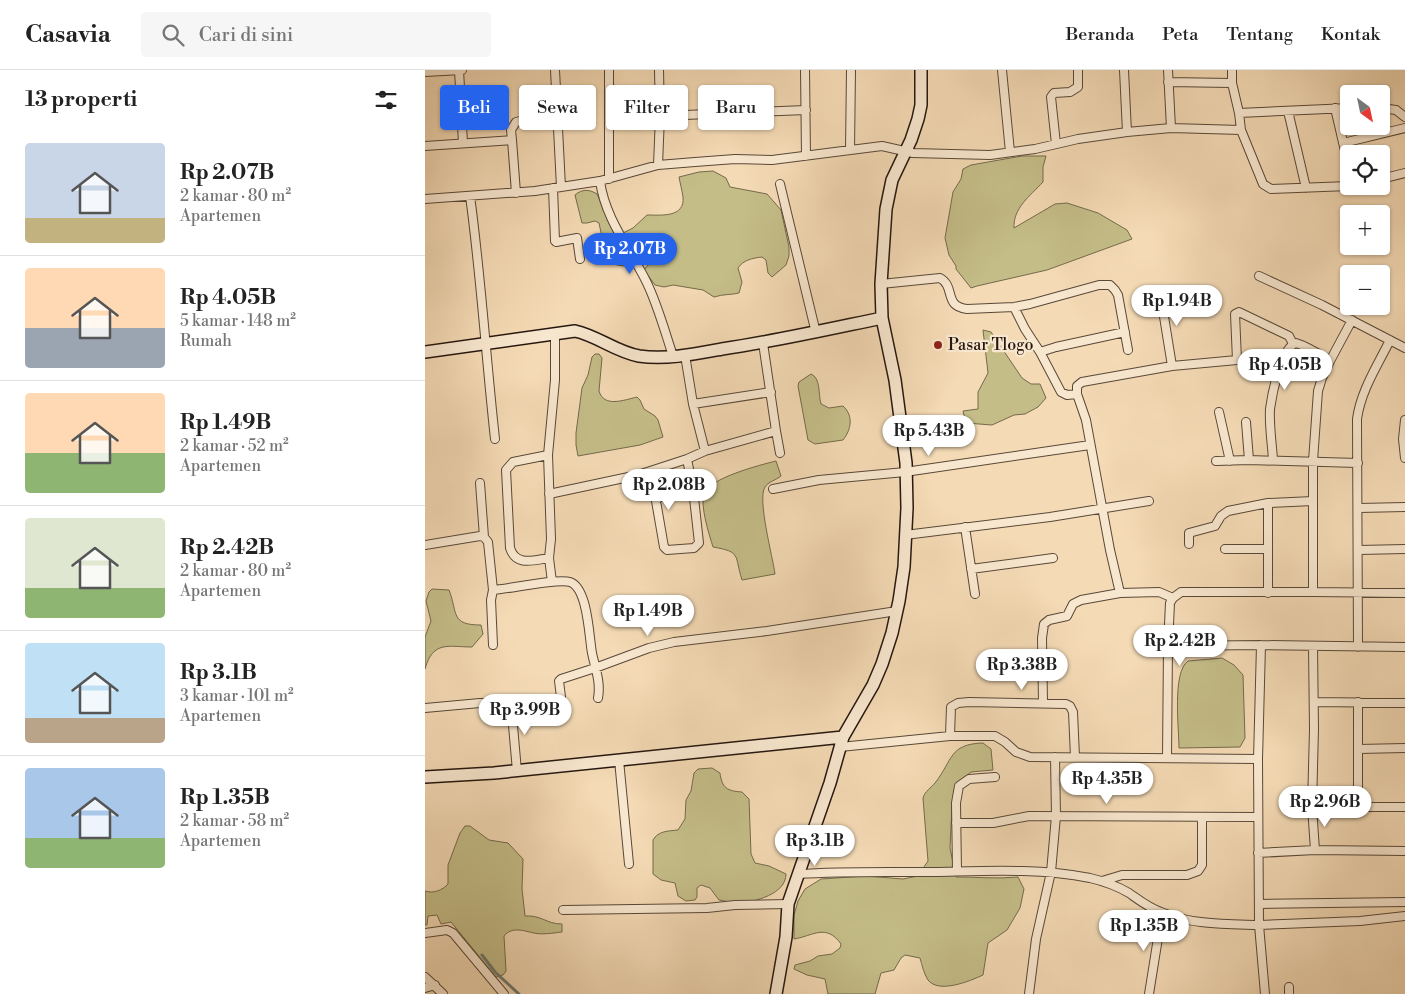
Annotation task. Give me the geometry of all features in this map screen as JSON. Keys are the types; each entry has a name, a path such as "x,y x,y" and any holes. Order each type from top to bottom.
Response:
{"street":[{"path":"425,72 460,70 463,144"},
{"path":"555,70 556,85"},
{"path":"609,70 609,179"},
{"path":"659,70 659,85"},
{"path":"805,70 806,156"},
{"path":"850,150 851,70"},
{"path":"776,994 786,937 788,904 830,783 842,742 876,678 893,633 904,567 907,508 905,463 897,398 882,318 881,284 886,209 892,180 911,140 921,105 921,70"},
{"path":"1002,70 1010,152"},
{"path":"1056,144 1051,97 1054,93 1070,92 1078,87 1078,70"},
{"path":"1124,70 1127,132"},
{"path":"1168,70 1171,128"},
{"path":"1232,70 1232,83 1241,130 1263,184 1271,189 1340,186"},
{"path":"1169,82 1232,83"},
{"path":"1335,108 1343,143 1405,128"},
{"path":"1239,114 1340,108"},
{"path":"1390,109 1397,110 1405,117"},
{"path":"688,115 806,110"},
{"path":"1288,111 1306,188"},
{"path":"516,193 511,130 516,122 519,121"},
{"path":"425,199 600,185 609,179 658,165 735,159 772,160 882,146 905,151 990,155 1127,132 1171,128 1241,130"},
{"path":"557,130 555,241 577,238 580,259"},
{"path":"658,165 659,130"},
{"path":"425,146 512,140"},
{"path":"1390,176 1405,172"},
{"path":"780,184 816,333"},
{"path":"600,185 614,224 651,292 673,356"},
{"path":"470,196 482,289 485,343 495,439"},
{"path":"1259,276 1352,320 1405,348"},
{"path":"881,284 941,278 947,284 951,299 959,308 985,309 1014,307 1049,300 1106,284 1113,287 1118,295 1129,350"},
{"path":"1160,292 1172,366"},
{"path":"1014,307 1025,329 1041,352 1061,392 1067,395 1077,394"},
{"path":"1121,593 1086,420 1077,394 1077,386 1082,382 1172,366 1237,360 1235,314 1239,312 1289,336 1293,344"},
{"path":"425,352 555,333 575,332 586,334 626,353 640,356 673,356 763,343 882,318"},
{"path":"1313,592 1313,462 1319,391 1322,378 1352,320"},
{"path":"1041,352 1065,344 1125,332"},
{"path":"552,582 549,558 551,538 548,455 555,380 555,333"},
{"path":"1358,646 1359,508 1357,419 1359,404 1390,340"},
{"path":"763,343 780,452"},
{"path":"1293,344 1302,345 1313,350 1330,361"},
{"path":"1273,460 1271,399 1280,366 1293,344"},
{"path":"685,355 693,404 705,451"},
{"path":"693,404 771,392"},
{"path":"1219,412 1230,460"},
{"path":"1405,420 1403,439 1405,458"},
{"path":"1246,422 1249,460"},
{"path":"549,494 638,475 705,451 776,432"},
{"path":"773,489 819,480 905,472 1090,445"},
{"path":"548,455 513,462 508,467 506,474 512,553 515,558 521,561 549,558"},
{"path":"687,459 693,489 699,543 695,548 667,550 664,547 656,500 659,497 693,489"},
{"path":"1216,461 1273,460 1358,463"},
{"path":"480,483 484,537 488,542 493,590 491,600 493,645"},
{"path":"905,535 1050,517 1149,501"},
{"path":"1189,544 1190,532 1215,526 1224,513 1268,503 1313,501"},
{"path":"1268,503 1268,593"},
{"path":"1359,508 1405,507"},
{"path":"965,527 975,594"},
{"path":"425,545 484,537"},
{"path":"1225,549 1268,549"},
{"path":"1359,550 1405,549"},
{"path":"971,570 1053,558"},
{"path":"493,590 552,582 567,581 573,583 578,589 585,609 595,668 600,684 598,698"},
{"path":"1043,703 1042,638 1044,624 1049,620 1067,616 1073,604 1081,600 1121,593 1159,592 1173,598"},
{"path":"1167,758 1168,646 1171,603 1173,598 1181,592 1405,593"},
{"path":"425,708 480,703 553,703 561,696 559,681 561,679 649,648 674,642 767,631 897,610"},
{"path":"1261,645 1258,853 1259,925 1265,994"},
{"path":"1168,646 1405,647"},
{"path":"1313,646 1313,807 1315,850"},
{"path":"1314,702 1405,703"},
{"path":"1358,807 1359,702"},
{"path":"511,703 517,771"},
{"path":"950,736 951,707 958,703 1067,704 1072,709 1075,758"},
{"path":"425,777 517,771 619,760 842,742 950,736 995,736 1025,756 1055,758 1258,759"},
{"path":"1358,749 1405,748"},
{"path":"1029,994 1036,939 1051,872 1056,816 1055,758"},
{"path":"619,760 629,864"},
{"path":"957,871 956,823 959,786 969,779 995,777"},
{"path":"1313,807 1405,807"},
{"path":"956,823 993,823 1029,816 1258,817"},
{"path":"1101,881 1122,876 1187,875 1199,870 1201,865 1202,817"},
{"path":"1258,853 1315,850 1405,851"},
{"path":"798,874 849,871 1022,870 1051,872 1101,881 1127,892 1162,913 1209,923 1259,925 1360,921 1405,916"},
{"path":"1259,904 1405,902"},
{"path":"563,910 707,908 735,905 788,904"},
{"path":"1149,994 1162,913"},
{"path":"425,933 447,930 453,933 504,994"},
{"path":"425,976 443,994"},
{"path":"425,988 435,985"}],"shaded area":[{"path":"1022,156 1046,156 1043,167 1043,182 1019,208 1014,221 1014,228 1055,204 1067,203 1098,213 1127,230 1132,239 1047,270 971,288 956,269 949,255 945,238 953,192 961,179 963,169 971,165"},
{"path":"713,171 726,178 730,187 767,194 781,210 789,247 786,265 772,277 768,273 766,260 762,257 749,260 740,265 738,268 742,282 739,293 714,297 703,290 673,285 664,287 655,285 644,270 669,248 662,238 635,249 631,262 623,266 612,264 603,242 599,223 595,221 582,223 575,195 580,192 591,191 597,194 612,226 623,233 633,228 647,215 671,214 680,209 683,204 683,197 679,177"},
{"path":"983,330 991,332 1022,378 1031,384 1040,384 1046,398 1038,407 1025,414 1014,415 992,425 966,423 963,411 978,409 978,392 988,373"},
{"path":"595,354 599,354 602,358 599,391 605,400 615,402 637,397 644,409 658,420 663,437 640,445 578,456 576,433 582,388 588,375 592,357"},
{"path":"811,374 818,383 821,404 829,408 843,406 849,414 848,432 843,440 815,444 808,440 798,386 799,382"},
{"path":"776,461 781,476 765,487 763,494 766,529 775,574 742,580 737,560 733,553 713,547 704,513 704,494 708,488 725,478"},
{"path":"432,589 449,590 455,611 460,620 464,623 481,625 483,634 472,647 449,646 437,649 432,653 425,669 425,637 431,621 426,601"},
{"path":"1222,658 1234,665 1243,675 1245,738 1240,747 1179,748 1177,702 1183,667 1188,661"},
{"path":"983,743 991,749 993,770 971,772 957,784 952,806 950,848 956,877 1018,877 1024,889 1020,908 1007,930 988,943 983,975 955,985 939,986 928,980 920,958 905,955 894,970 881,973 875,994 828,994 825,979 807,975 794,969 795,965 810,961 818,956 832,954 840,948 841,944 825,932 794,939 794,915 798,901 805,889 821,879 866,876 903,879 918,876 928,861 923,798 958,750 964,746"},
{"path":"712,768 720,773 726,788 742,792 749,799 751,854 755,863 769,866 786,874 785,881 781,887 769,896 746,902 731,902 719,900 710,888 701,885 697,888 695,900 686,901 678,896 675,883 661,880 653,874 653,840 660,833 678,830 685,819 686,800 691,791 694,773 698,769"},
{"path":"465,826 470,826 489,840 508,843 523,859 522,889 525,916 562,924 562,932 540,934 514,930 507,933 504,936 506,971 503,975 496,977 451,922 441,924 437,915 428,916 427,925 425,925 425,891 438,891 448,884 448,865 460,833"}],"waterway":[{"path":"482,955 495,972 519,994"}],"place":[{"name":"Pasar Tlogo","path":"938,345"}]}
